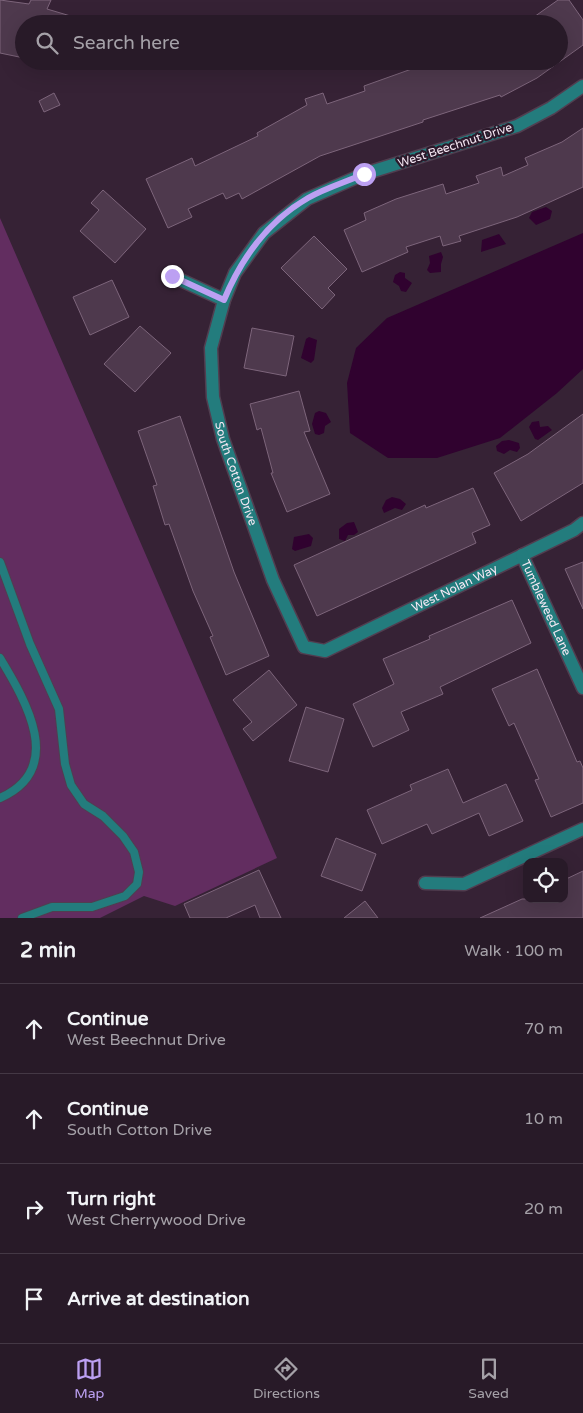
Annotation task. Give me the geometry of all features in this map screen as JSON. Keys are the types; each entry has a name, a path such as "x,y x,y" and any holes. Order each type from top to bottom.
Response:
{"street":[{"name":"West Beechnut Drive","path":"235,273 264,233 308,199 364,174 517,126 551,108 583,86"},
{"name":"South Cotton Drive","path":"235,273 224,300 211,348 213,397 223,439 273,580 304,647 325,651"},
{"path":"172,276 224,300"},
{"name":"West Nolan Way","path":"325,651 522,555 583,523"},
{"name":"Tumbleweed Lane","path":"522,555 583,688"},
{"path":"425,883 464,884 583,829"}],"lane":[{"path":"0,562 30,644 59,709 66,764 71,785 84,804 103,816 123,836 134,852 139,872 137,884 125,896 92,908 52,907 22,918"},
{"path":"0,658 14,681 33,724 36,732 37,753 31,771 20,786 0,798"}],"shaded area":[{"path":"546,207 552,211 550,219 536,225 529,218 532,212"},
{"path":"0,218 277,858 175,906 144,896 100,918 0,918"},
{"path":"583,233 583,369 557,393 500,438 437,458 388,458 350,433 347,383 356,348 387,318"},
{"path":"499,234 506,244 481,252 482,240"},
{"path":"441,252 443,257 441,272 430,273 427,270 430,263 429,256"},
{"path":"400,272 405,273 405,278 412,283 406,292 401,291 399,286 393,282 395,275"},
{"path":"309,337 317,340 314,360 311,363 301,358 306,339"},
{"path":"319,411 326,413 331,422 325,426 324,433 319,435 315,434 312,424 315,413"},
{"path":"539,421 540,427 548,426 552,430 538,440 535,439 529,427 532,422"},
{"path":"509,440 519,443 520,448 517,452 510,450 504,454 497,451 496,446 502,441"},
{"path":"392,497 400,499 406,504 402,510 395,508 384,513 382,508 386,500"},
{"path":"354,522 358,532 354,535 348,535 345,541 339,539 339,529 347,523"},
{"path":"309,534 313,538 311,546 295,551 292,549 294,537"}],"building":[{"path":"0,0 29,4 31,0 51,0 47,9 67,15 15,15 15,56 0,53"},
{"path":"558,0 569,0 583,20 583,45 568,56 568,15 537,15"},
{"path":"409,70 548,70 501,97 500,95 423,120 423,122 320,156 242,199 239,193 226,199 223,193 188,209 192,217 168,228 146,179 192,158 195,166 258,136 257,133 307,105 305,99 323,93 327,104 365,91 364,86"},
{"path":"54,93 60,105 44,112 39,101"},
{"path":"583,128 583,187 517,217 459,236 461,241 443,246 440,236 406,247 408,252 362,272 344,230 366,220 364,213 396,199 443,184 446,194 479,183 476,176 501,167 503,176 528,165 525,158 562,142"},
{"path":"103,190 146,229 115,263 80,231 99,210 91,203"},
{"path":"314,236 347,269 328,288 335,295 322,309 281,268"},
{"path":"112,280 129,317 90,335 73,297"},
{"path":"140,326 171,353 135,392 104,364"},
{"path":"252,328 294,336 286,376 244,368"},
{"path":"299,391 310,431 304,432 330,494 287,512 271,473 273,473 261,428 257,430 250,404"},
{"path":"583,414 583,483 521,521 494,473 528,454"},
{"path":"180,416 234,572 269,656 226,675 210,637 213,636 193,591 169,524 165,525 153,486 157,485 138,431"},
{"path":"473,488 490,525 472,533 476,543 317,616 294,565 425,505 426,508"},
{"path":"583,562 583,609 565,569"},
{"path":"512,600 531,643 440,687 443,694 401,712 409,730 373,747 353,704 394,684 383,659 430,639 429,636"},
{"path":"537,669 577,762 580,761 583,768 583,803 551,817 535,780 539,779 514,723 509,726 492,689"},
{"path":"269,670 297,705 253,741 243,729 252,722 233,700"},
{"path":"306,707 344,719 328,772 289,761"},
{"path":"448,769 463,803 506,784 523,821 489,836 479,813 432,834 427,824 382,844 367,810 412,790 410,785"},
{"path":"336,838 376,854 362,891 321,876"},
{"path":"259,870 281,918 260,918 255,905 226,918 190,918 184,904"},
{"path":"583,871 583,918 480,918 522,899 523,903 568,903 568,878"},
{"path":"365,901 378,918 344,918"}],"route":[{"path":"172,276 224,300 235,273 264,233 308,199 364,174"}]}
